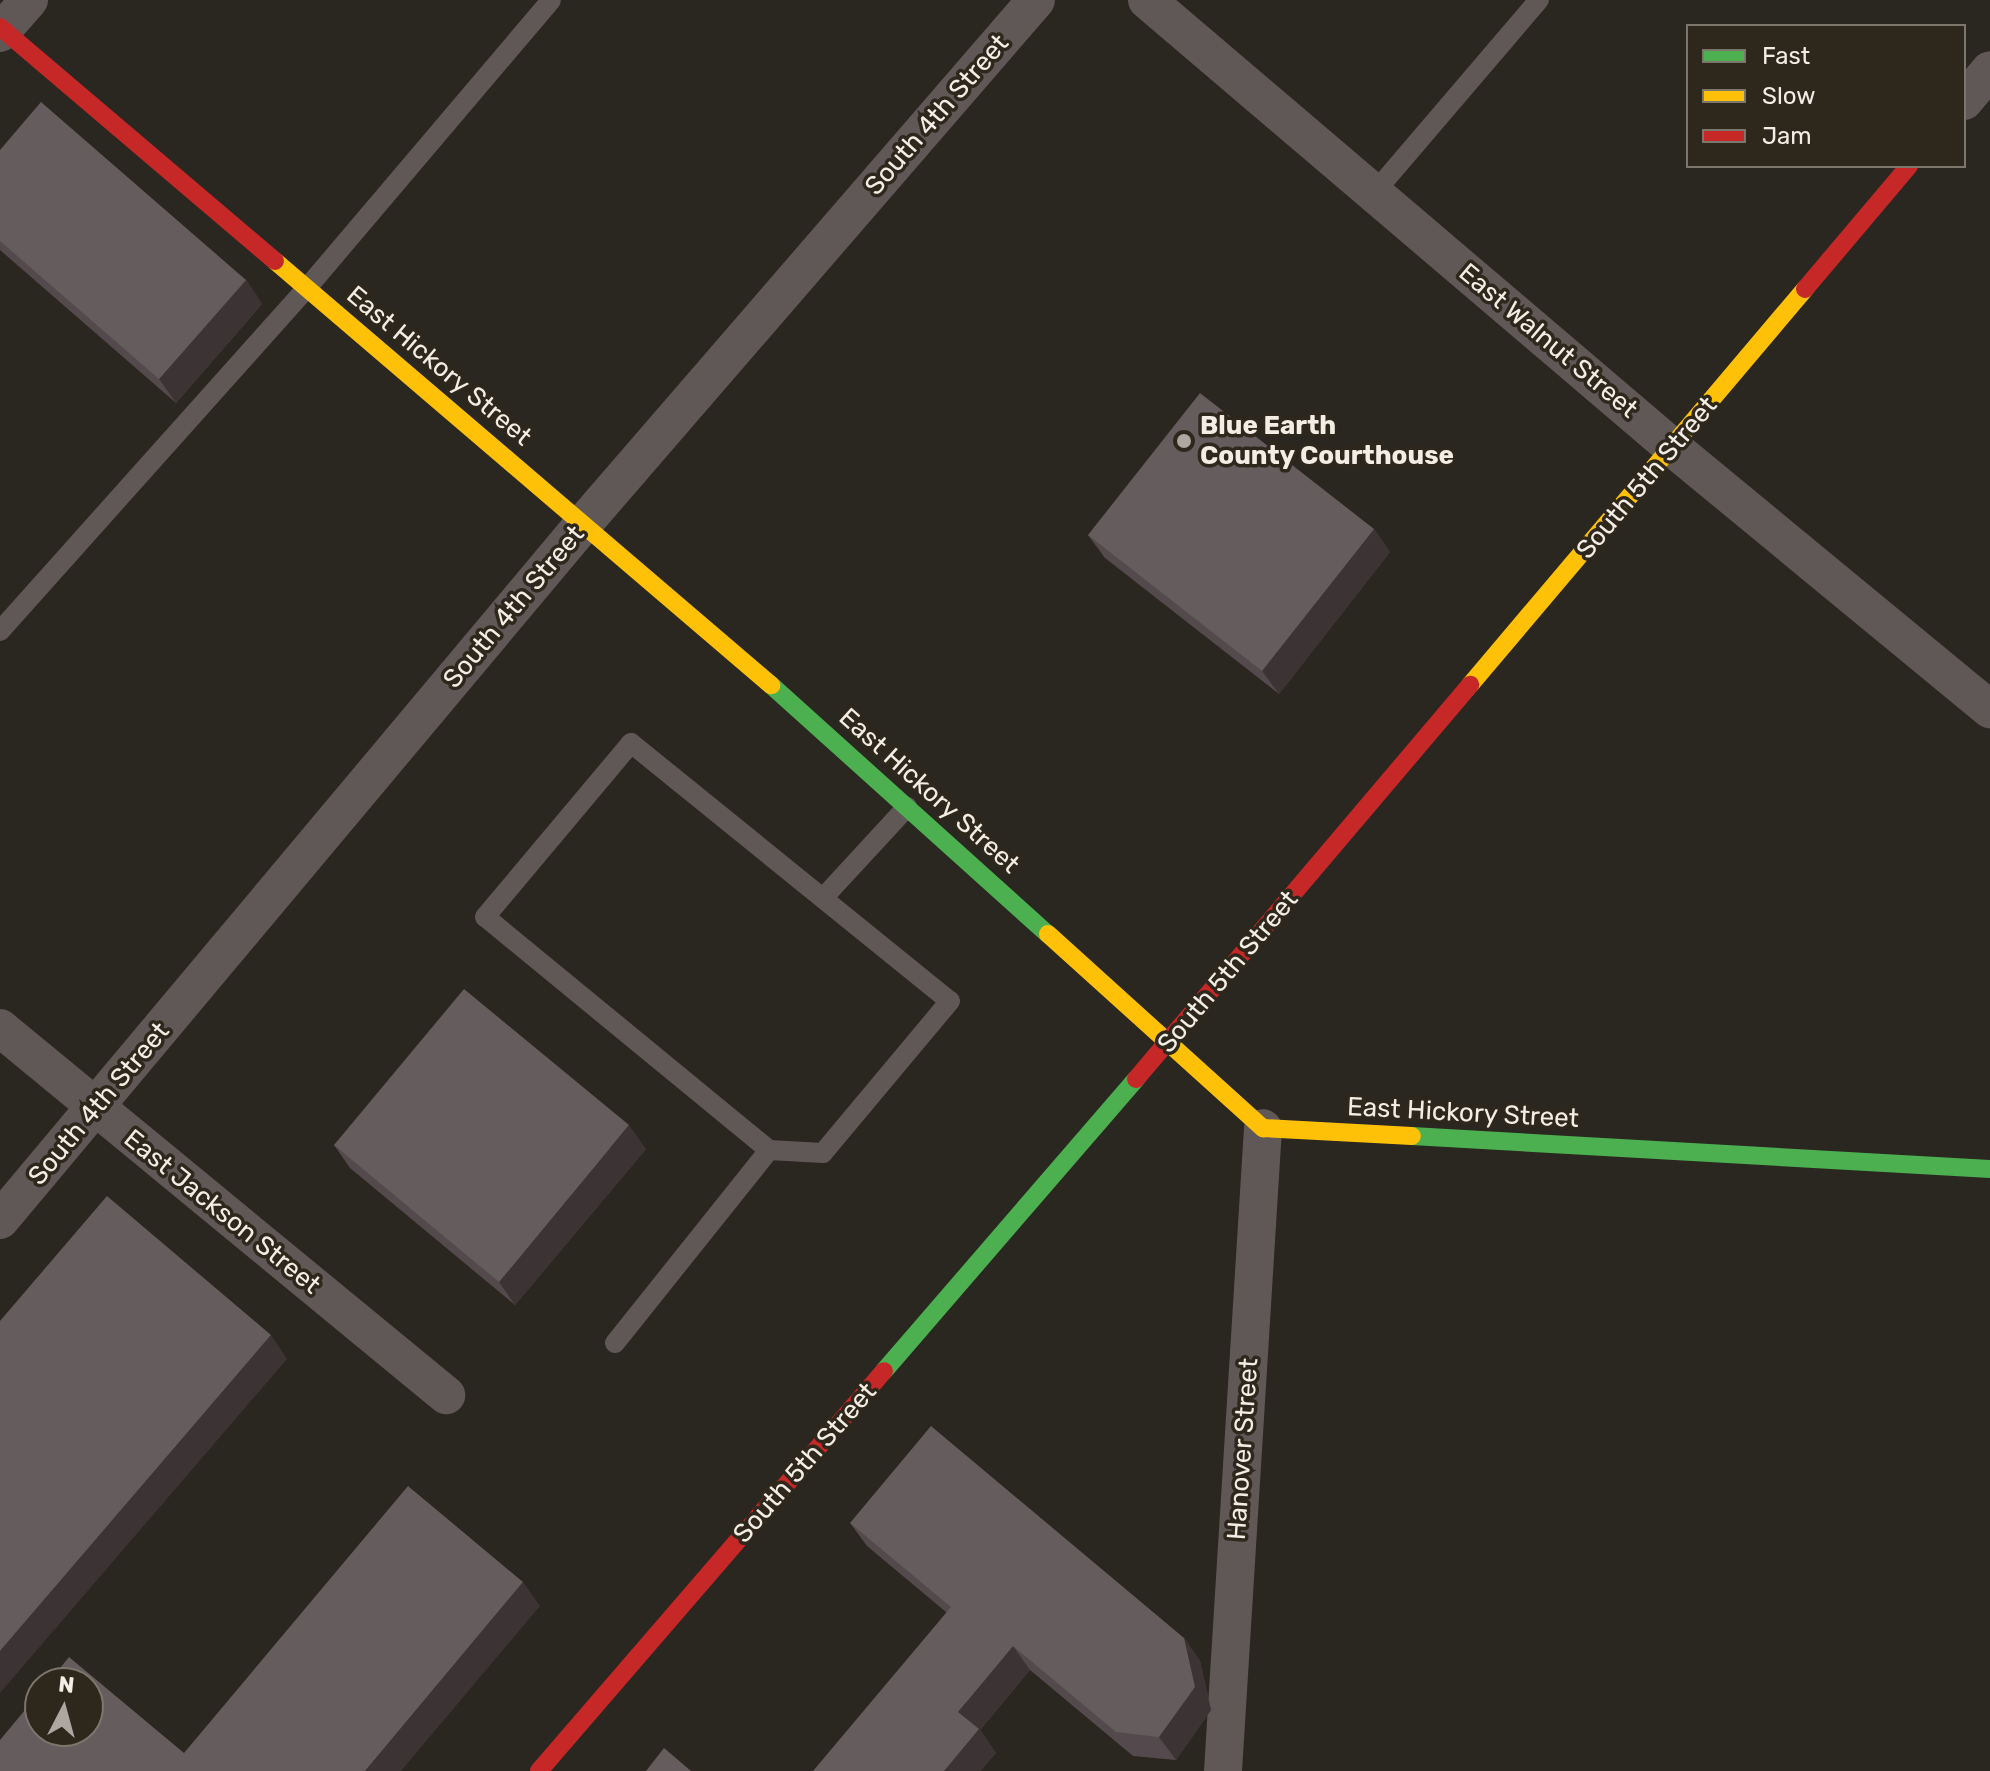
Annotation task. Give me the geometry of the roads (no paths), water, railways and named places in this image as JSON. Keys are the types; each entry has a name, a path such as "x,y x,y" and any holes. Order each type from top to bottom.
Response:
{"street":[{"path":"1,30 29,0"},
{"name":"South 4th Street","path":"0,1220 584,523 1036,0"},
{"name":"East Walnut Street","path":"1147,0 1673,448 1990,709"},
{"name":"East Hickory Street","path":"1,30 584,523 907,807 1263,1128 1990,1169"},
{"path":"1966,99 1990,70"},
{"name":"South 5th Street","path":"539,1771 1169,1041 1907,168"},
{"name":"East Jackson Street","path":"0,1028 446,1395"},
{"name":"Hanover Street","path":"1223,1771 1263,1128"}],"lane":[{"path":"0,631 307,288 551,0"},
{"path":"1374,193 1539,0"},
{"path":"631,743 823,898 950,1001 823,1153 769,1150 485,917 631,743"},
{"path":"823,898 907,807"},
{"path":"615,1343 769,1150"}],"place":[{"name":"Blue Earth County Courthouse","path":"1184,441"}]}
